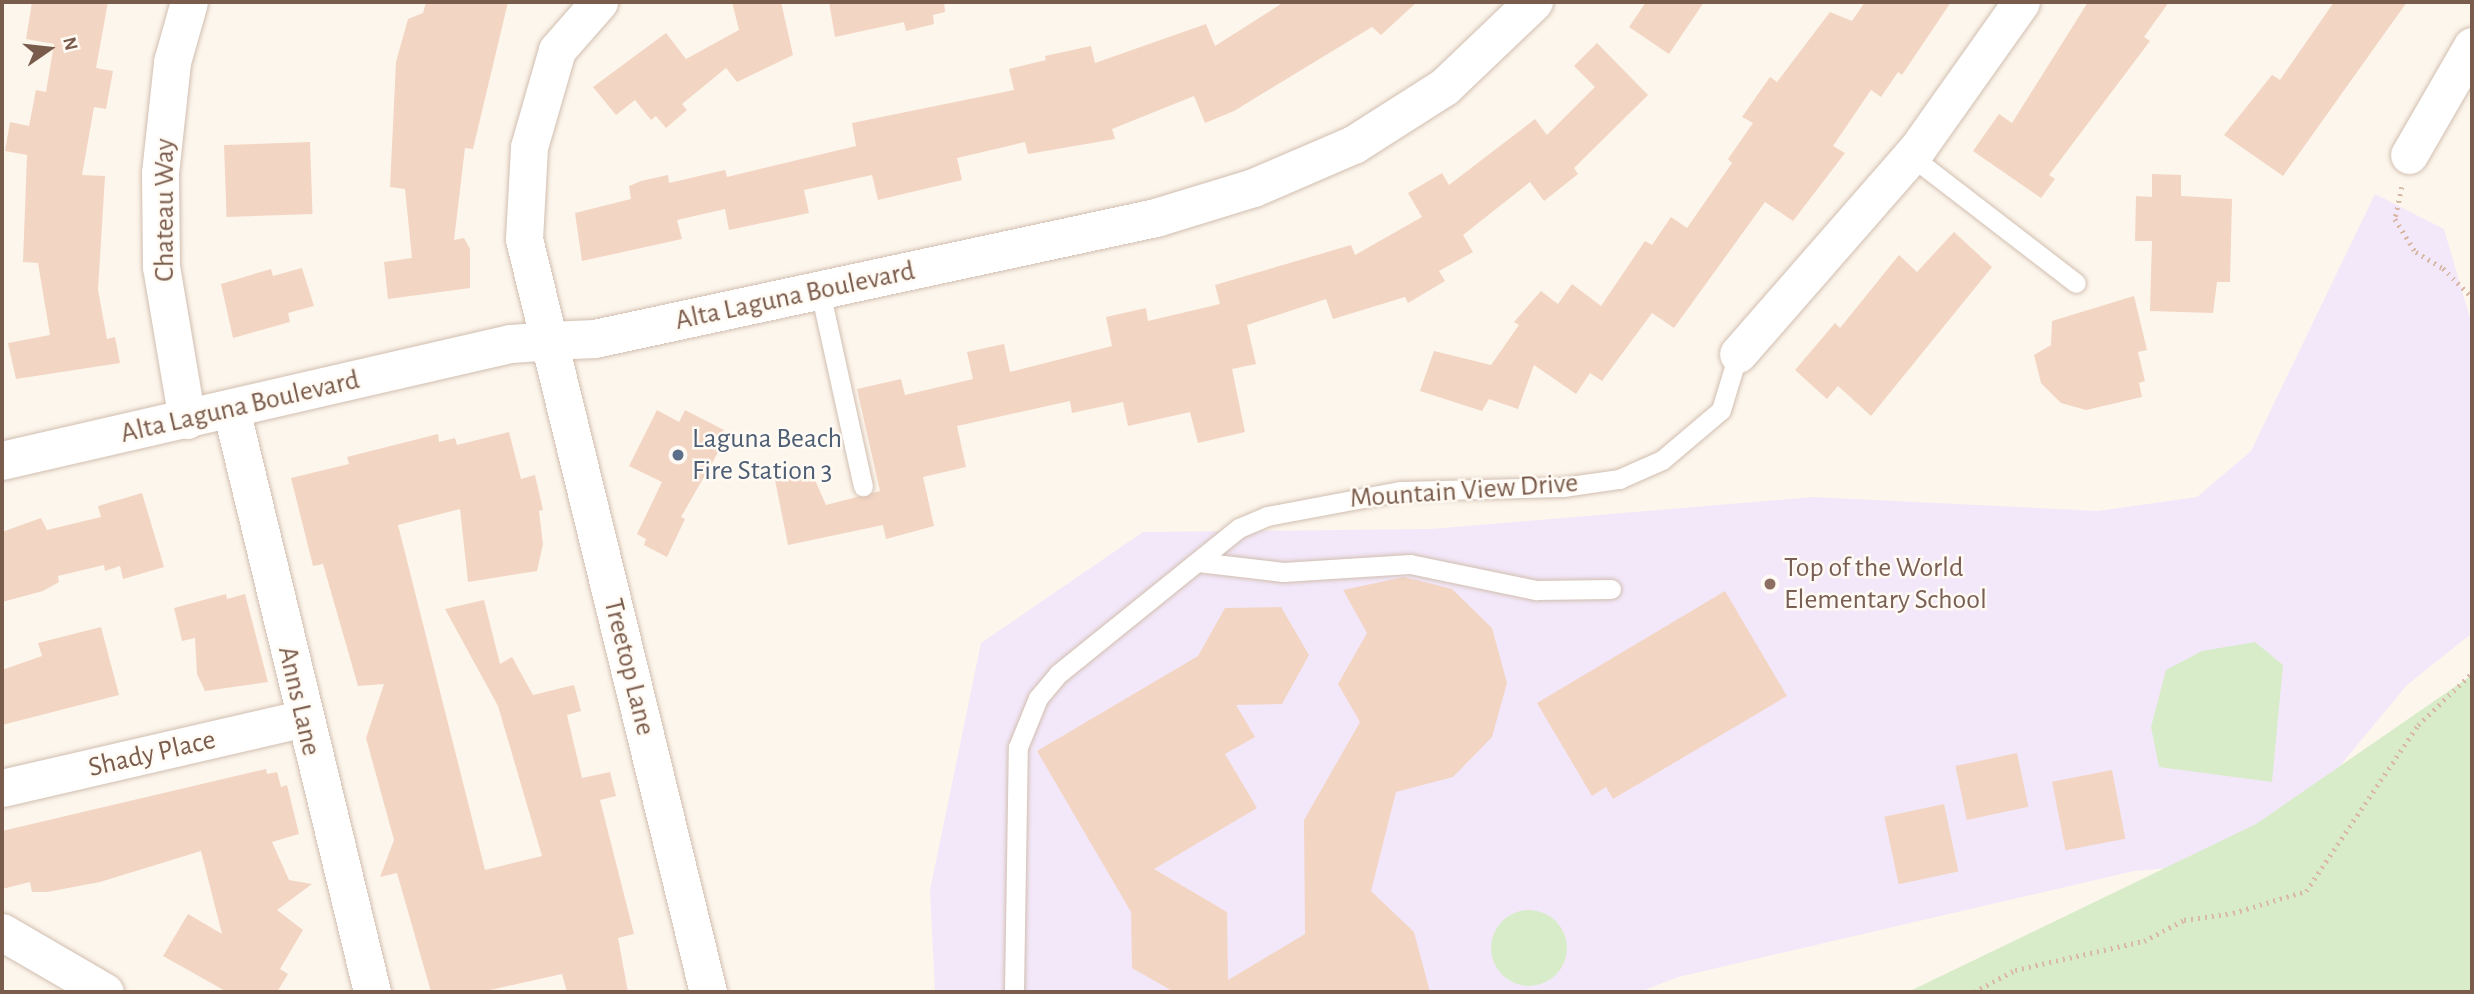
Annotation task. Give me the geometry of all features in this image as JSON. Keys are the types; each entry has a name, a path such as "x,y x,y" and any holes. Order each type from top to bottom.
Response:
{"main road":[{"name":"Alta Laguna Boulevard","path":"2,461 511,344 596,339 1156,218 1254,188 1354,145 1445,87 1534,2"}],"street":[{"name":"Chateau Way","path":"187,420 161,267 160,173 172,62 189,2"},
{"name":"Treetop Lane","path":"599,2 557,50 528,147 524,239 708,992"},
{"name":"Mountain View Drive","path":"1738,354 1911,156 2021,2"},
{"path":"2409,155 2472,46"},
{"name":"Anns Lane","path":"231,409 302,719 372,992"},
{"name":"Shady Place","path":"2,788 302,719"},
{"path":"2,932 105,992"}],"lane":[{"path":"1911,156 2076,283"},
{"path":"820,290 863,486"},
{"name":"Mountain View Drive","path":"1014,992 1018,747 1038,698 1058,674 1238,528 1331,500 1400,491 1563,487 1619,479 1662,460 1721,410 1738,354"},
{"path":"1198,562 1283,572 1410,564 1536,590 1611,589"}],"path":[{"path":"2409,155 2395,219 2416,251 2444,268 2472,297"},
{"path":"1974,992 2015,970 2144,941 2184,920 2233,913 2306,891 2418,725 2472,673"}],"shaded area":[{"name":"Top of the World Elementary School","path":"2375,194 2444,229 2472,325 2472,633 2407,685 2329,779 2226,863 2134,871 1678,977 1640,992 935,992 930,890 981,643 1143,532 1431,529 1813,497 2098,511 2197,497 2251,451"}],"green space":[{"path":"2255,642 2283,665 2272,782 2159,767 2151,727 2166,670 2202,651"},
{"path":"2472,675 2472,992 1908,992 2256,824"},
{"path":"1529,910 1544,913 1556,921 1564,933 1567,948 1564,963 1556,975 1544,983 1529,986 1514,983 1502,975 1494,963 1491,948 1494,933 1502,921 1514,913"}],"building":[{"path":"32,2 108,2 96,68 113,71 106,109 94,107 82,175 105,176 98,290 107,339 115,337 120,363 16,379 8,343 50,335 38,263 23,262 27,155 5,151 10,122 29,126 36,90 46,92 54,44 26,39"},
{"path":"426,2 508,2 473,149 465,148 454,240 464,238 470,249 470,288 388,299 384,262 412,258 405,189 390,187 396,62 408,19 423,13"},
{"path":"732,2 781,2 793,55 737,82 726,68 682,104 687,110 666,128 656,116 651,120 635,100 616,115 593,87 666,33 686,59 739,30"},
{"path":"829,2 944,2 945,12 933,15 934,24 906,31 904,22 835,37"},
{"path":"1284,2 1417,2 1381,35 1372,27 1234,111 1205,123 1194,96 1112,129 1115,139 1028,154 1025,142 957,158 962,180 878,200 872,175 804,190 809,213 729,230 725,209 677,220 682,239 582,261 575,213 631,199 629,186 641,181 668,175 669,183 725,170 727,177 856,146 852,123 1014,90 1009,69 1046,60 1045,56 1091,46 1095,63 1206,24 1215,46"},
{"path":"1646,2 1704,2 1669,54 1629,27"},
{"path":"1865,2 1951,2 1902,75 1898,72 1881,97 1871,90 1833,146 1845,153 1793,221 1765,202 1674,328 1652,313 1602,381 1590,373 1576,394 1534,365 1518,409 1489,399 1482,411 1420,391 1434,351 1491,365 1519,325 1514,322 1541,291 1558,304 1572,284 1601,306 1645,241 1652,245 1671,217 1687,228 1732,163 1728,159 1753,123 1742,117 1770,77 1777,82 1830,12 1852,21"},
{"path":"2088,2 2169,2 2144,37 2150,41 2049,175 2055,179 2041,198 1973,151 1999,114 2012,123"},
{"path":"2334,2 2407,2 2283,176 2224,135 2272,75 2280,80"},
{"path":"1597,43 1648,95 1574,168 1578,174 1544,201 1530,182 1463,235 1473,252 1439,271 1445,281 1408,303 1405,297 1333,319 1326,299 1247,325 1256,364 1232,369 1245,432 1198,443 1190,412 1128,426 1123,402 1072,413 1070,401 957,426 966,467 923,477 934,526 886,539 883,525 788,545 775,480 811,471 826,505 880,491 857,389 901,379 905,395 973,379 967,352 1004,344 1010,372 1112,346 1106,317 1146,308 1148,321 1220,304 1215,285 1351,245 1355,255 1422,217 1408,193 1442,173 1449,185 1535,119 1547,135 1595,87 1574,66"},
{"path":"310,142 313,214 227,217 224,145"},
{"path":"2152,174 2181,175 2181,196 2232,199 2230,282 2217,282 2213,313 2150,311 2152,241 2135,241 2136,196 2152,197"},
{"path":"1954,232 1992,267 1871,416 1838,386 1827,399 1795,370 1835,323 1840,328 1899,255 1917,272"},
{"path":"302,268 314,306 288,313 290,322 233,338 221,284 271,269 273,276"},
{"path":"2134,296 2147,350 2138,352 2145,381 2139,383 2142,397 2086,410 2061,403 2041,383 2034,355 2051,345 2052,321"},
{"path":"657,410 679,422 685,410 724,430 716,446 720,449 681,517 685,519 667,557 644,545 646,539 637,534 662,482 629,466"},
{"path":"509,432 521,479 535,475 543,510 539,511 543,544 537,571 468,582 460,509 398,525 485,870 542,856 498,706 445,609 484,600 500,664 512,657 533,695 574,685 581,711 567,715 582,778 610,772 616,796 600,800 634,934 618,938 628,992 567,992 562,974 481,992 431,992 397,873 380,877 394,840 366,738 384,684 358,686 323,564 313,566 291,478 349,464 347,457 438,434 439,442 455,438 457,445"},
{"path":"142,493 164,567 123,579 120,566 105,571 104,565 58,576 59,582 43,591 2,602 2,532 41,518 47,530 101,517 98,506"},
{"path":"1404,577 1452,589 1492,628 1507,683 1492,737 1453,777 1396,792 1371,891 1414,932 1430,992 1174,992 1132,968 1131,912 1037,751 1198,656 1225,608 1281,607 1309,655 1282,704 1236,705 1255,737 1225,754 1257,808 1154,869 1227,912 1228,980 1305,934 1304,820 1360,722 1338,684 1367,633 1343,590"},
{"path":"1725,591 1787,696 1613,799 1606,787 1592,796 1537,703"},
{"path":"226,594 227,599 245,594 268,682 205,691 197,674 195,638 182,641 174,608"},
{"path":"101,627 119,695 2,725 2,670 42,656 38,643"},
{"path":"2017,753 2028,807 1967,820 1955,766"},
{"path":"266,769 267,774 277,772 281,787 287,785 299,834 272,842 289,880 312,884 277,910 303,930 280,969 288,974 277,992 227,992 163,956 188,914 222,934 201,851 100,882 47,892 32,892 30,882 2,889 2,831"},
{"path":"2112,770 2125,839 2065,850 2052,782"},
{"path":"1944,804 1958,871 1899,884 1884,817"}],"place":[{"name":"Laguna Beach Fire Station 3","path":"678,455"},
{"name":"Top of the World Elementary School","path":"1770,584"}]}
